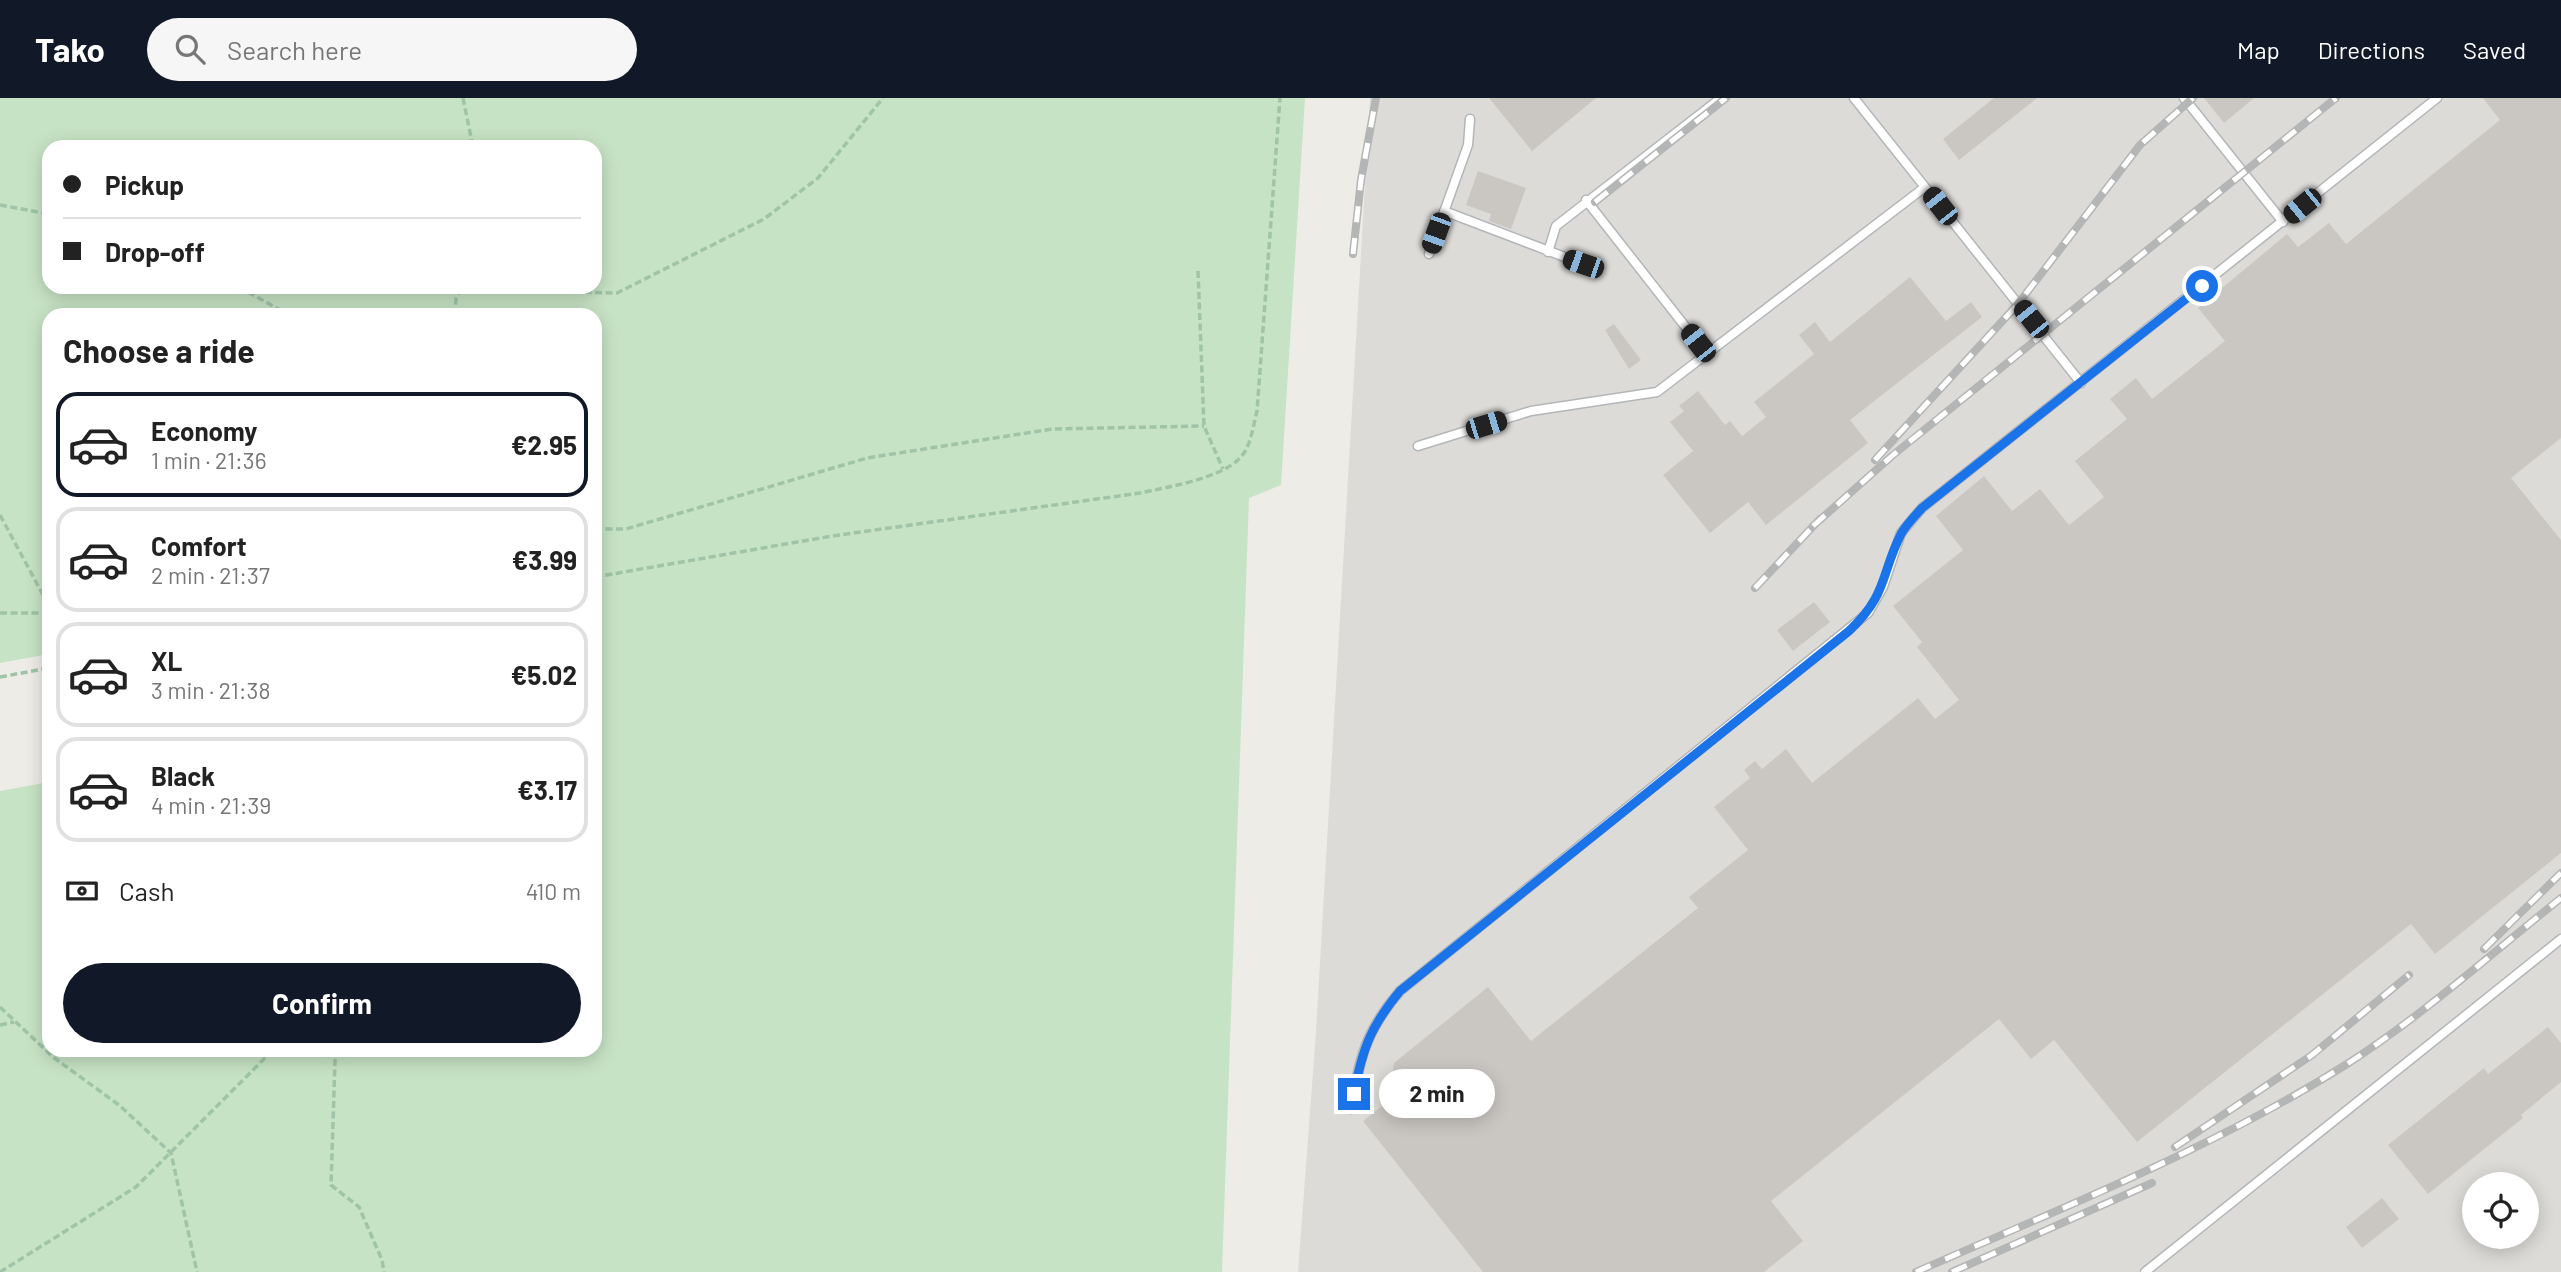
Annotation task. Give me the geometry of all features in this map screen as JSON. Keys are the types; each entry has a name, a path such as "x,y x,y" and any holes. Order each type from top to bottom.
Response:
{"lane":[{"path":"1548,252 1556,226 1586,200 1721,98"},
{"path":"1854,98 2081,383"},
{"path":"2184,98 2283,222"},
{"path":"1351,1109 1364,1044 1377,1018 1400,991 1849,631 1868,612 1883,587 1901,533 1922,508 2437,98"},
{"path":"1429,254 1468,145 1470,119"},
{"path":"1418,446 1531,411 1657,392 1925,187"},
{"path":"1586,200 1706,354"},
{"path":"1444,211 1583,264"},
{"path":"2145,1272 2561,939"}],"path":[{"path":"463,98 472,140"},
{"path":"602,293 617,293 764,219 818,178 883,98"},
{"path":"602,577 832,536 1140,493 1186,482 1223,469 1240,458 1257,411 1280,98"},
{"path":"0,205 42,213"},
{"path":"1198,271 1204,426 1223,469"},
{"path":"252,294 276,308"},
{"path":"602,529 626,529 867,458 1052,429 1204,426"},
{"path":"0,515 42,593"},
{"path":"0,613 42,613"},
{"path":"0,677 42,669"},
{"path":"0,1007 42,1047"},
{"path":"0,1026 14,1022"},
{"path":"53,1057 119,1105 171,1153 197,1272"},
{"path":"0,1272 136,1187 266,1057"},
{"path":"337,1057 331,1185 359,1208 382,1260 384,1272"}],"shaded area":[{"path":"1370,98 2561,98 2561,1272 1298,1272 1316,1032"}],"green space":[{"path":"0,98 1305,98 1281,485 1249,498 1222,1272 0,1272 0,791 42,783 42,1057 602,1057 602,308 42,308 42,655 0,663"}],"building":[{"path":"1489,98 1596,98 1532,151"},
{"path":"1994,98 2037,98 1959,160 1943,139"},
{"path":"2204,98 2254,98 2224,123"},
{"path":"2483,98 2561,98 2561,438 2511,478 2561,540 2561,853 2435,954 2411,924 2137,1142 2054,1040 2031,1059 1999,1019 1771,1201 1803,1241 1764,1272 1483,1272 1363,1121 1387,1102 1394,1063 1488,987 1531,1041 1698,908 1689,897 1748,850 1714,807 1750,778 1744,770 1755,761 1762,769 1786,749 1812,783 1918,698 1935,719 1959,700 1917,647 1922,642 1893,606 1963,550 1936,516 1984,476 2012,511 2040,489 2069,525 2104,497 2075,461 2127,419 2110,399 2136,378 2152,399 2225,341 2198,308 2287,234 2298,247 2329,223 2346,244 2500,120"},
{"path":"1478,171 1526,188 1511,229 1489,221 1491,214 1466,205"},
{"path":"1910,277 1946,321 1971,302 1982,317 1850,420 1868,443 1766,525 1748,502 1710,533 1663,475 1693,451 1670,422 1684,411 1679,406 1698,391 1725,425 1730,421 1742,436 1766,417 1754,402 1814,354 1799,335 1815,322 1830,342"},
{"path":"1614,324 1641,360 1629,369 1605,330"},
{"path":"1814,602 1830,622 1793,651 1777,630"},
{"path":"2548,1027 2561,1043 2561,1082 2521,1115 2523,1118 2428,1194 2388,1145 2484,1068 2488,1074"},
{"path":"2382,1198 2399,1219 2362,1248 2346,1227"}],"railway":[{"path":"1353,254 1361,180 1376,98"},
{"path":"1595,202 1726,98"},
{"path":"1875,460 2018,304 2140,145 2193,98"},
{"path":"1813,526 1893,455 2336,98"},
{"path":"1755,588 1820,519"},
{"path":"2484,949 2561,873"},
{"path":"1916,1272 2135,1176 2296,1095 2402,1026 2561,898"},
{"path":"2175,1147 2312,1055 2409,975"},
{"path":"1952,1272 2152,1183"}],"route":[{"path":"1354,1094 1364,1044 1377,1018 1400,991 1849,631 1868,612 1883,587 1901,533 1922,508 2202,286"}]}
